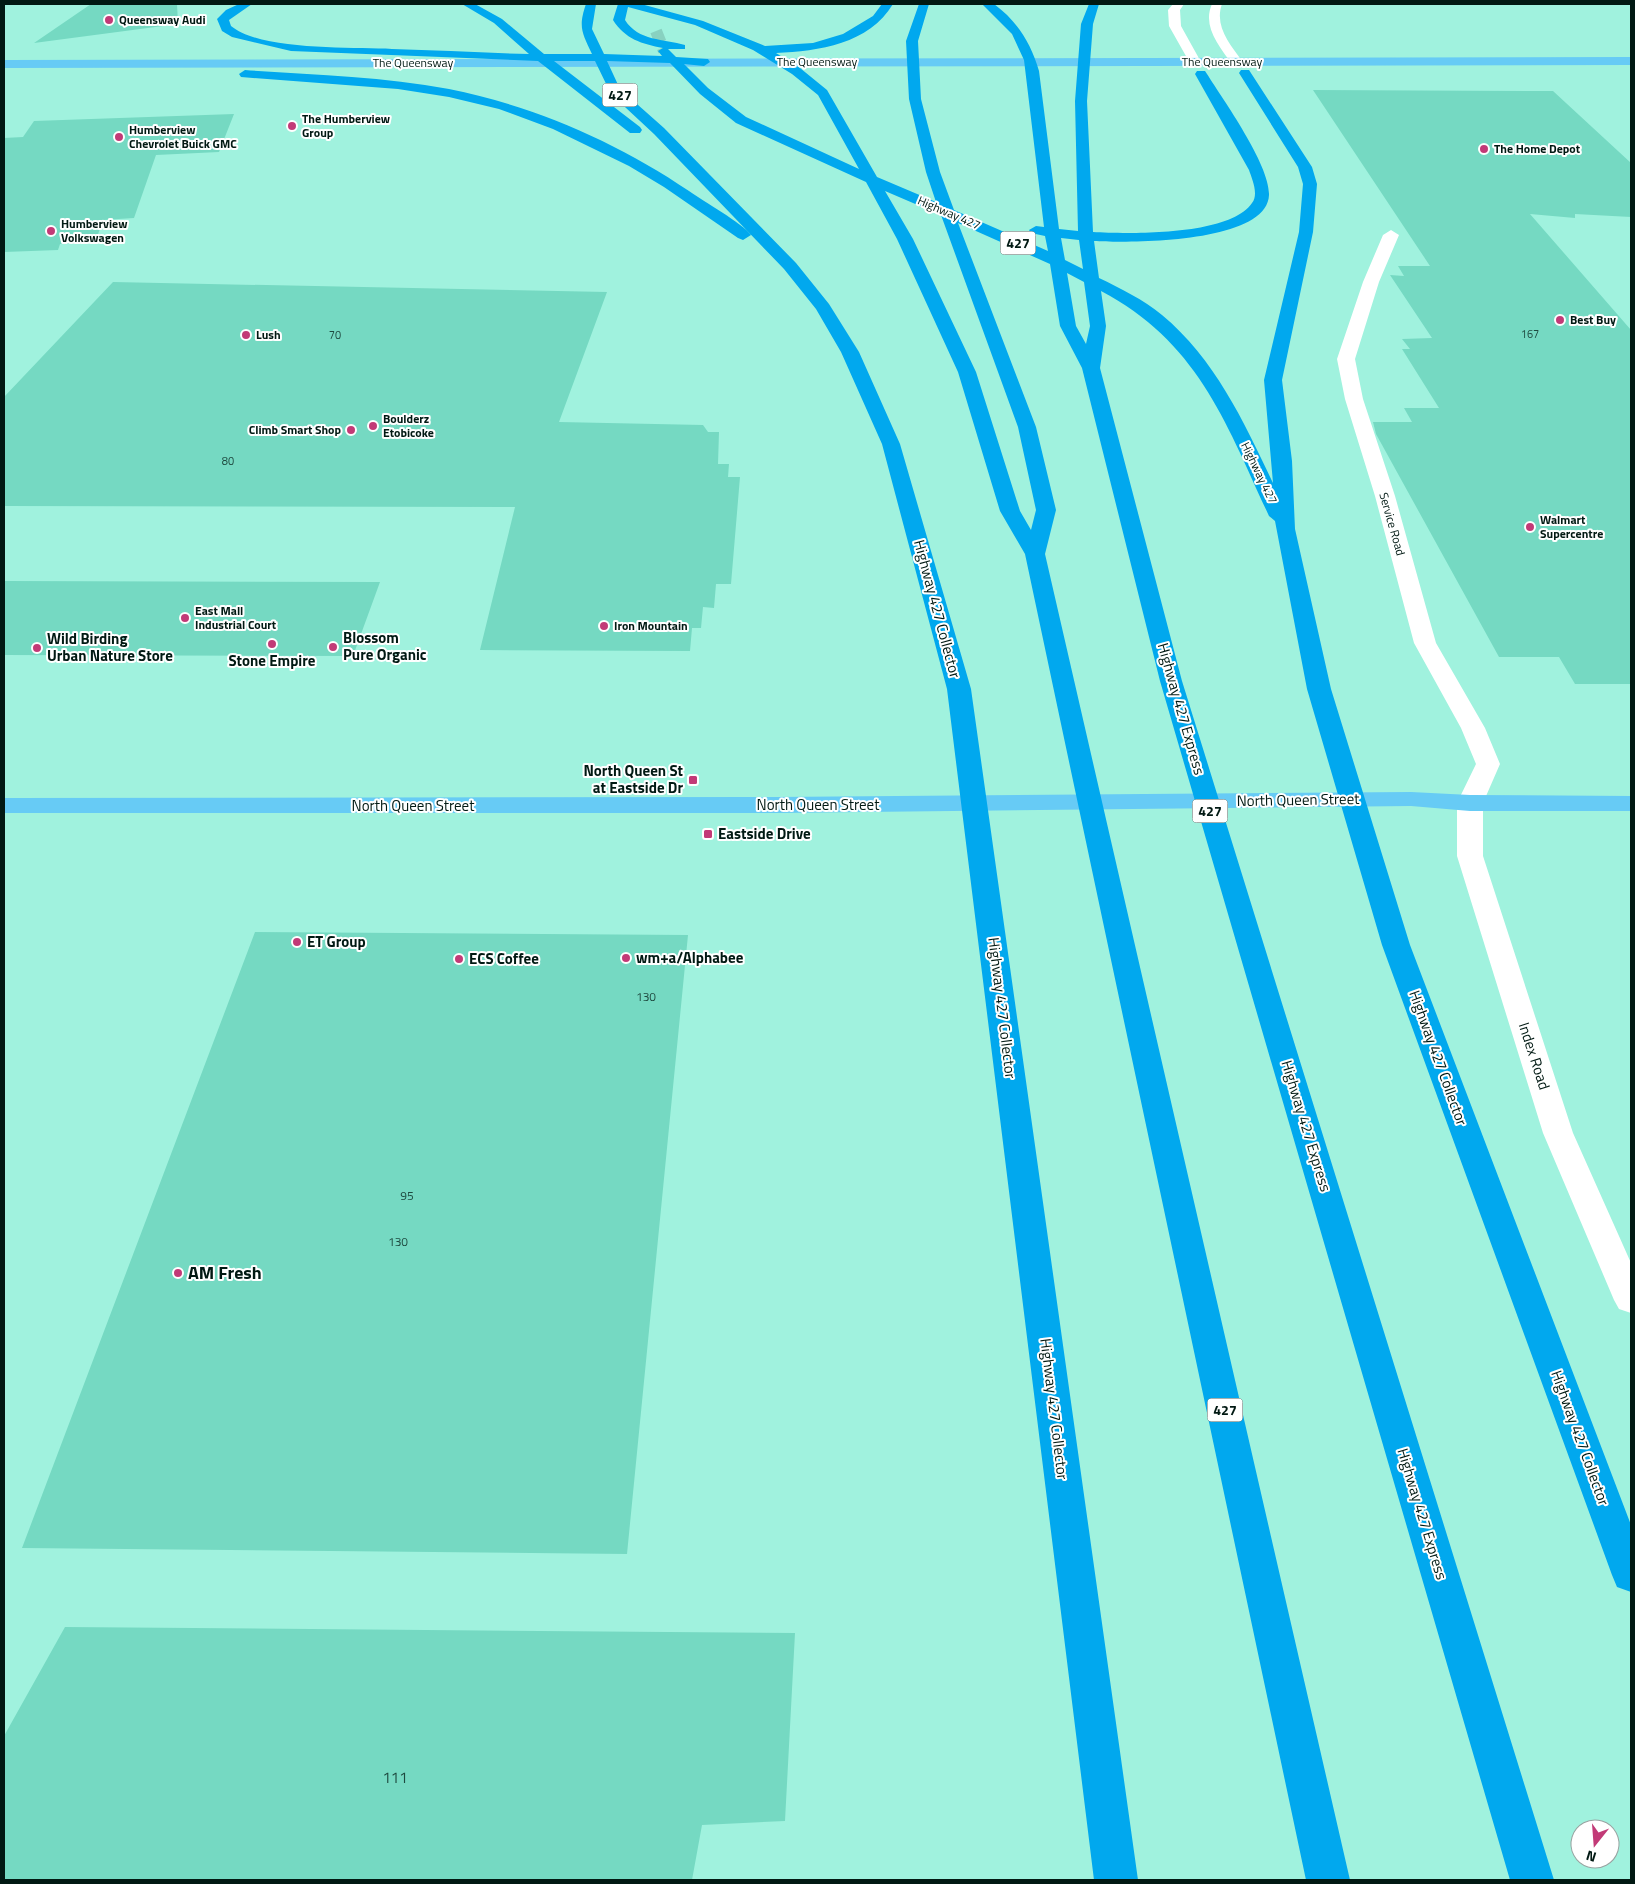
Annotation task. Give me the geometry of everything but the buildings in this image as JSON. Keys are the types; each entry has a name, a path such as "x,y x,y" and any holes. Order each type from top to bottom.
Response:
{"highway":[{"path":"247,4 226,15 223,18 224,26 234,34 258,41 518,64"},
{"path":"467,4 498,21 551,66 722,196"},
{"name":"427","path":"591,4 587,12 586,28 615,90 659,131 722,196"},
{"path":"623,4 619,20 625,30 655,42 694,48"},
{"path":"630,4 699,23 762,49 811,82 823,93 843,125 905,239 967,372 1010,511 1035,554"},
{"path":"655,26 658,4"},
{"path":"728,50 794,48 845,38 873,23 888,4"},
{"path":"924,4 912,41 915,99 934,172 958,243 1027,427 1046,510 1035,554"},
{"path":"987,4 1021,36 1031,62 1050,219 1068,326 1091,368"},
{"path":"1091,368 1098,326 1084,221 1081,101 1087,24 1094,4"},
{"name":"Highway 427","path":"664,51 720,105 742,120 822,158 1036,251 1119,294 1156,318 1196,359 1232,416 1285,529"},
{"path":"1241,67 1305,167 1310,184 1306,232 1272,380 1282,460 1285,529"},
{"path":"822,158 1017,226 1092,237 1154,238 1221,226 1235,221 1257,208 1263,194 1258,172 1198,68"},
{"path":"245,74 428,89 500,105 558,127 629,160 660,178 790,266"},
{"name":"Highway 427 Collector","path":"722,196 790,266 823,307 850,352 891,444 959,689 1116,1880"},
{"name":"Highway 427 Express","path":"1091,368 1171,681 1532,1880"},
{"name":"Highway 427 Collector","path":"1285,529 1319,689 1396,945 1631,1575"},
{"name":"427","path":"1035,554 1122,940 1328,1880"}],"main road":[{"name":"The Queensway","path":"4,75 245,74 518,64 718,73 1631,61"},
{"name":"The Queensway","path":"4,64 704,62 1198,68"},
{"name":"The Queensway","path":"1241,67 1631,73"},
{"name":"North Queen Street","path":"4,806 796,805 1411,799 1470,803 1631,804"}],"street":[{"path":"1179,4 1174,10 1175,26 1198,68"},
{"path":"1217,4 1213,12 1214,24 1241,67"},
{"name":"Service Road","path":"1391,235 1371,282 1346,359 1354,398 1385,496 1425,643 1473,728 1488,764 1470,803"},
{"name":"Index Road","path":"1470,803 1470,856 1558,1133 1631,1300"}],"tunnel":[{"path":"656,31 664,51"}],"place":[{"name":"Queensway Audi","path":"109,20"},
{"name":"The Humberview Group","path":"292,126"},
{"name":"Humberview Chevrolet Buick GMC","path":"119,137"},
{"name":"The Home Depot","path":"1484,149"},
{"name":"Humberview Volkswagen","path":"51,231"},
{"name":"Best Buy","path":"1560,320"},
{"name":"Lush","path":"246,335"},
{"name":"Boulderz Etobicoke","path":"373,426"},
{"name":"Climb Smart Shop","path":"351,430"},
{"name":"Walmart Supercentre","path":"1530,527"},
{"name":"East Mall Industrial Court","path":"185,618"},
{"name":"Iron Mountain","path":"604,626"},
{"name":"Stone Empire","path":"272,644"},
{"name":"Blossom Pure Organic","path":"333,647"},
{"name":"Wild Birding Urban Nature Store","path":"37,648"},
{"name":"North Queen St at Eastside Dr","path":"693,780"},
{"name":"Eastside Drive","path":"708,834"},
{"name":"ET Group","path":"297,942"},
{"name":"wm+a/Alphabee","path":"626,958"},
{"name":"ECS Coffee","path":"459,959"},
{"name":"AM Fresh","path":"178,1273"}]}
